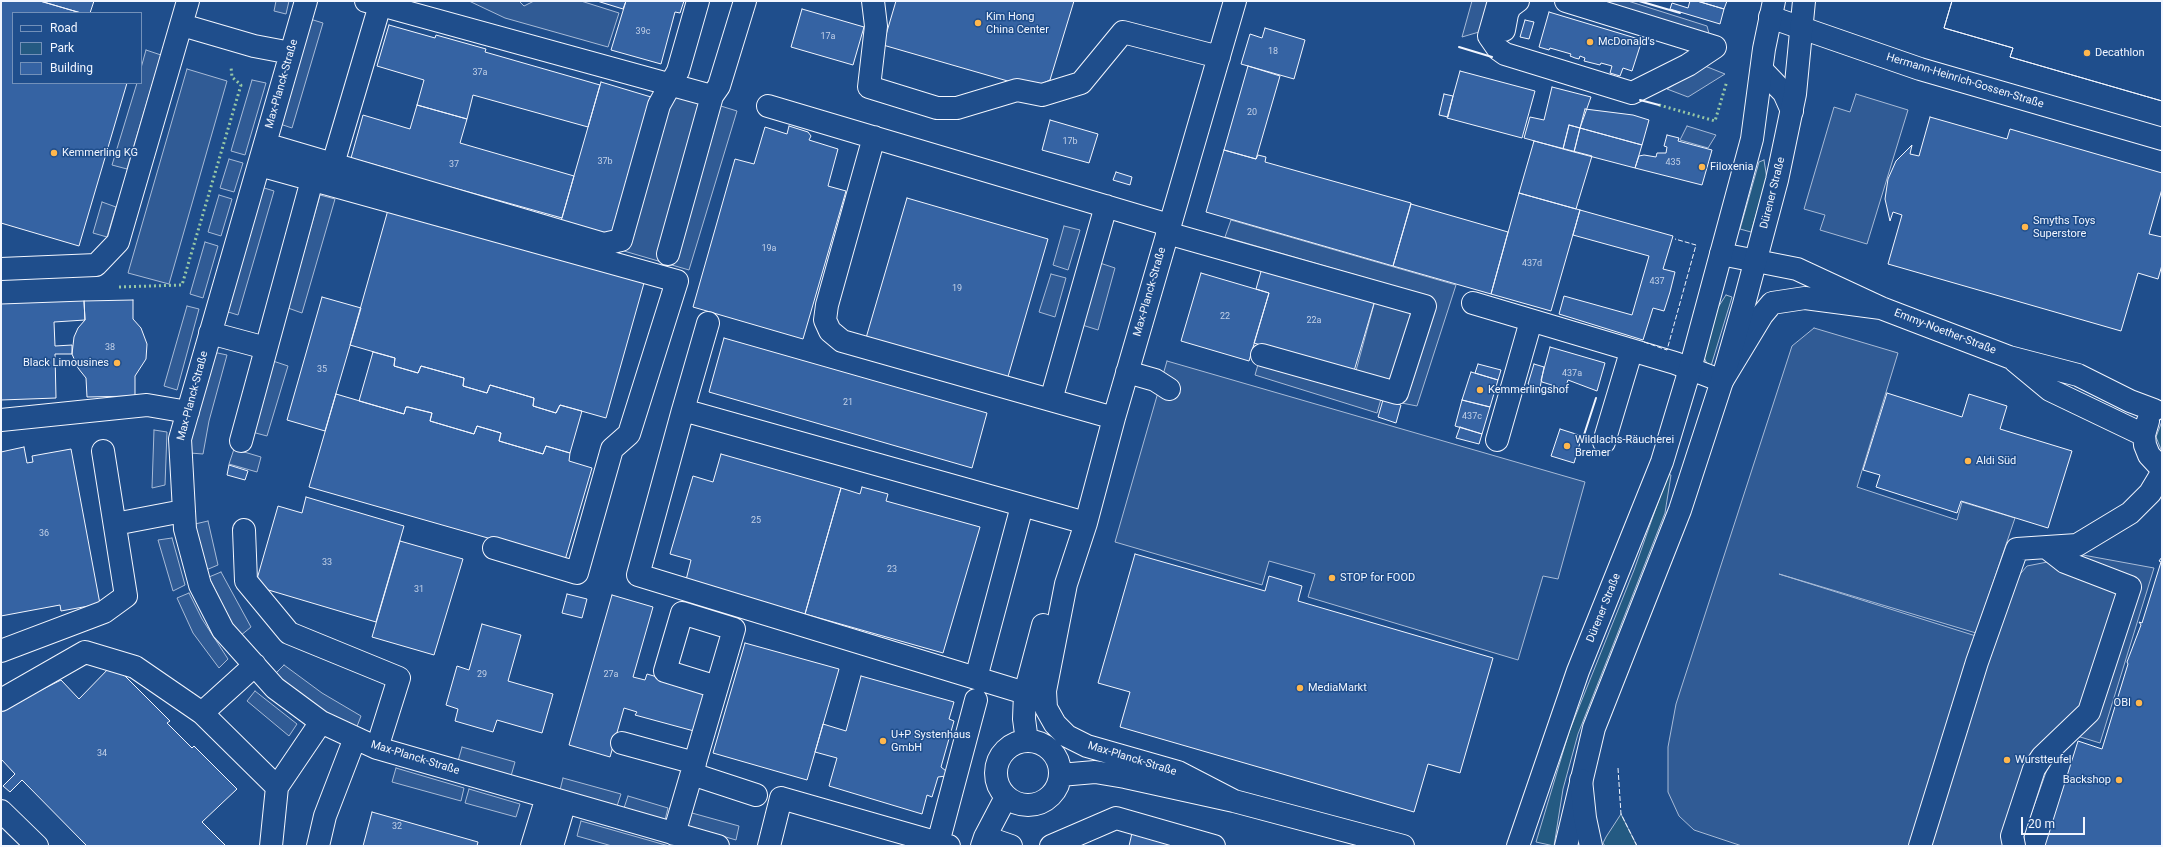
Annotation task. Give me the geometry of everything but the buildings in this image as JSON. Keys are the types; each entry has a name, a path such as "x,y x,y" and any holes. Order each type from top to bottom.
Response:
{"main road":[{"path":"1,269 96,265 118,242 188,1"},
{"name":"Max-Planck-Straße","path":"306,1 180,439 185,529 200,585 223,630 275,688 322,722 376,748 706,844"},
{"path":"264,144 604,244 621,240 660,105 678,71 698,1"},
{"path":"668,254 712,96 719,86 745,1"},
{"path":"873,1 876,26 869,87 937,108 958,108 1017,90 1042,95 1081,83 1123,32 1219,57"},
{"name":"Max-Planck-Straße","path":"1234,801 1178,772 1087,746 1067,736 1055,724 1046,708 1045,691 1051,651 1062,610 1066,584 1086,523 1127,372 1235,1"},
{"path":"1499,1 1489,36 1494,45 1505,54 1632,93 1688,65 1715,46 1566,1"},
{"path":"1518,1 1510,7 1504,27 1507,38 1516,48 1644,87"},
{"name":"Dürener Straße","path":"1566,846 1594,728 1680,510 1722,381 1777,180 1792,111 1804,1"},
{"path":"333,164 373,3 712,96"},
{"name":"Dürener Straße","path":"1518,846 1578,671 1662,462 1690,370 1752,139 1772,9"},
{"name":"Hermann-Heinrich-Gossen-Straße","path":"1772,9 1802,28 1920,69 2162,139"},
{"path":"182,24 254,46 291,53"},
{"path":"1762,70 1784,93 1792,111"},
{"path":"768,106 1106,206 1168,229 1425,306 1397,393 1262,355"},
{"path":"874,137 826,305 825,320 830,331 842,341 1114,418"},
{"path":"259,165 677,281 629,434 612,449 577,573 494,548"},
{"path":"241,441 312,180"},
{"path":"1051,400 1106,206"},
{"name":"Emmy-Noether-Straße","path":"1721,254 1797,269 1881,308 2009,356 2078,375 2130,401 2158,407 2146,426 2144,435 2050,390 2009,356"},
{"name":"Emmy-Noether-Straße","path":"1722,381 1762,315 1772,303 1804,298 1881,308"},
{"path":"1473,303 1631,352 1675,363 1722,381"},
{"path":"1497,440 1531,321"},
{"path":"708,323 638,575 1025,693"},
{"path":"210,332 266,348"},
{"path":"1604,442 1631,352"},
{"path":"1127,372 1155,380 1169,389"},
{"path":"1,420 147,405 188,412"},
{"path":"683,410 1086,523"},
{"path":"2144,435 2145,445 2149,455 2162,469"},
{"path":"1,651 104,612 126,596 103,451"},
{"path":"1920,846 1977,662 2017,549 2077,545 2130,513 2150,493 2162,473"},
{"path":"976,678 1022,506"},
{"path":"115,524 184,511"},
{"path":"244,530 246,581 289,633 399,678 376,748"},
{"path":"2014,846 2012,836 2034,769 2042,757 2089,712 2130,587 2065,562 2047,548"},
{"name":"Max-Planck-Straße","path":"1027,741 1024,719 1025,693 1047,613 1066,584"},
{"path":"1,700 85,652 135,667 202,713 277,787"},
{"path":"202,713 255,665"},
{"path":"674,834 717,687"},
{"path":"769,846 781,798 943,844 976,700"},
{"path":"271,846 277,787 322,722"},
{"path":"318,846 324,816 355,738"},
{"path":"1027,741 1042,744 1051,750 1058,762 1060,775 1058,786 1054,793 1042,803 1022,806 1006,797 997,783 997,763 1006,750 1012,745 1027,741"},
{"path":"622,743 693,769 756,795"},
{"name":"Max-Planck-Straße","path":"1060,775 1095,772 1234,801 1404,846"},
{"path":"1581,780 1584,818 1591,846"},
{"path":"1006,797 983,842 1011,846"},
{"path":"532,846 556,800"},
{"path":"552,846 556,800"},
{"path":"1,811 37,846"},
{"path":"1051,846 1116,818 1214,846"}],"green space":[{"path":"1764,160 1767,179 1751,232 1740,229 1759,162"},
{"path":"1726,295 1732,297 1711,366 1708,366 1703,355 1717,309"},
{"path":"2162,421 2162,452 2156,437"},
{"path":"1668,474 1671,475 1665,513 1578,734 1563,789 1554,846 1536,842 1569,732 1634,570"},
{"path":"1621,814 1637,846 1605,846 1603,843 1606,837"}],"shaded area":[{"path":"276,1 289,1 286,14 274,11"},
{"path":"469,1 519,1 524,6 534,1 581,1 619,13 608,47 505,18"},
{"path":"1472,1 1489,1 1479,32 1462,37"},
{"path":"1578,1 1628,1 1707,26 1711,41"},
{"path":"310,19 323,23 292,128 280,124"},
{"path":"146,50 161,55 127,169 112,165 137,84 142,84 142,64"},
{"path":"1705,66 1725,74 1688,97 1667,89"},
{"path":"187,69 227,81 169,284 128,273"},
{"path":"252,80 266,83 245,155 231,151"},
{"path":"672,91 737,111 689,270 624,251"},
{"path":"1856,94 1908,110 1867,244 1820,230 1825,215 1804,209 1834,107 1850,112"},
{"path":"1687,126 1716,135 1708,148 1680,140"},
{"path":"229,159 243,163 234,192 220,188"},
{"path":"261,187 274,191 238,315 225,311"},
{"path":"219,195 232,199 221,236 208,232"},
{"path":"320,195 335,199 302,313 288,308"},
{"path":"102,202 116,207 107,237 93,233"},
{"path":"1231,220 1456,285 1417,406 1381,399 1377,413 1255,375 1259,361 1351,389 1380,282 1225,237"},
{"path":"1064,226 1080,230 1068,270 1053,265"},
{"path":"205,242 218,246 203,298 190,294"},
{"path":"1097,262 1115,268 1098,330 1079,324"},
{"path":"1051,274 1066,278 1055,317 1039,312"},
{"path":"187,306 199,309 177,390 164,386"},
{"path":"1814,328 1898,353 1857,487 1957,520 1962,502 2015,518 1976,633 1779,574 1995,642 2015,580 2027,566 2083,555 2154,568 2100,743 2077,736 2050,761 2024,834 2025,846 1742,846 1694,830 1679,816 1668,792 1668,747 1676,704 1792,346"},
{"path":"213,352 227,355 209,421 203,454 190,453 192,436"},
{"path":"273,361 288,366 267,436 252,432"},
{"path":"1167,361 1585,482 1558,579 1543,576 1518,660 1308,597 1315,574 1269,561 1262,585 1115,542"},
{"path":"154,430 167,432 165,485 152,488"},
{"path":"234,449 261,457 257,472 229,464"},
{"path":"208,521 218,565 206,570 195,524"},
{"path":"172,538 185,585 173,591 158,540"},
{"path":"221,572 251,627 240,636 227,615 209,577"},
{"path":"189,593 202,619 228,659 219,668 193,633 177,598"},
{"path":"284,665 322,693 361,716 356,729 334,719 274,675"},
{"path":"255,691 297,724 289,736 247,701"},
{"path":"462,747 515,762 511,776 458,761"},
{"path":"396,768 464,788 461,801 392,782"},
{"path":"563,778 621,794 617,806 560,790"},
{"path":"469,789 520,804 516,817 465,803"},
{"path":"628,796 668,808 665,820 624,808"},
{"path":"692,813 739,826 736,840 688,826"},
{"path":"581,821 669,846 612,846 577,836"}],"hedge":[{"path":"119,287 182,285 241,85 232,77 231,67"},
{"path":"1659,105 1715,121 1727,81"}],"fence":[{"path":"1644,342 1667,350 1696,245 1675,239"},
{"path":"1618,768 1621,814 1637,846"}],"wall":[{"path":"1639,1 1680,13"},
{"path":"1459,47 1492,57"},
{"path":"1640,100 1659,105"},
{"path":"1583,438 1596,398"}],"place":[{"name":"Kim Hong China Center","path":"978,23"},
{"name":"McDonald's","path":"1590,42"},
{"name":"Decathlon","path":"2087,53"},
{"name":"Kemmerling KG","path":"54,153"},
{"name":"Filoxenia","path":"1702,167"},
{"name":"Smyths Toys Superstore","path":"2025,227"},
{"name":"Black Limousines","path":"117,363"},
{"name":"Kemmerlingshof","path":"1480,390"},
{"name":"Wildlachs-Räucherei Bremer","path":"1567,446"},
{"name":"Aldi Süd","path":"1968,461"},
{"name":"STOP for FOOD","path":"1332,578"},
{"name":"MediaMarkt","path":"1300,688"},
{"name":"OBI","path":"2139,703"},
{"name":"U+P Systenhaus GmbH","path":"883,741"},
{"name":"Wurstteufel","path":"2007,760"},
{"name":"Backshop","path":"2119,780"}]}
